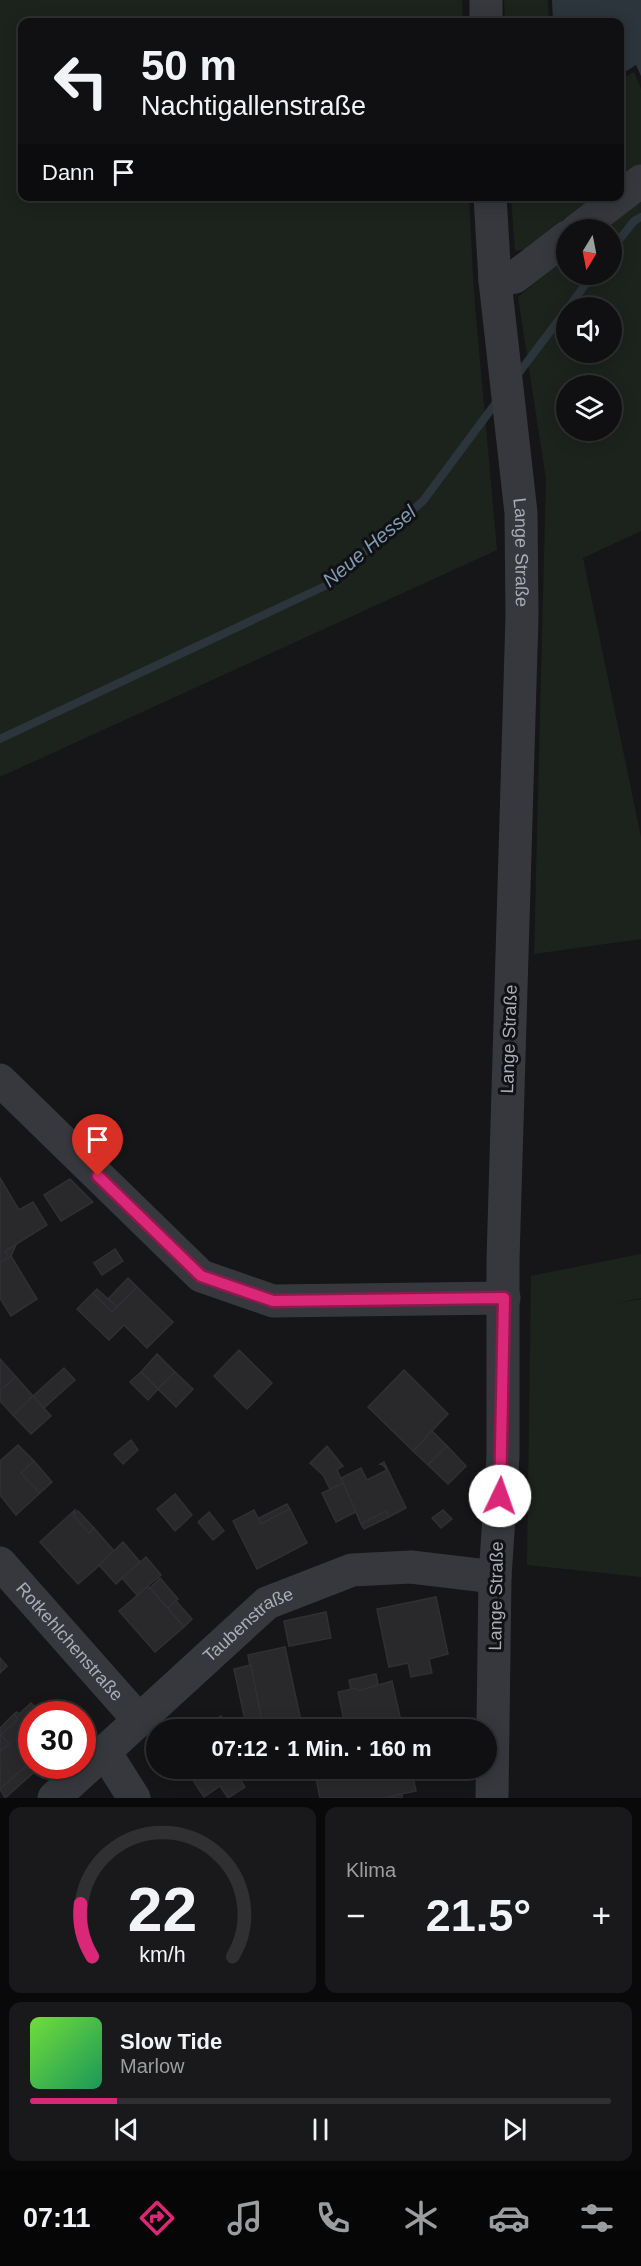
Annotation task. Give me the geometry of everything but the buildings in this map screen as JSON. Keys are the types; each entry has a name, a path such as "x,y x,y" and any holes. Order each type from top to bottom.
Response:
{"street":[{"path":"486,0 486,18"},
{"path":"624,194 641,181"},
{"name":"Lange Straße","path":"490,201 495,280 522,513 522,616 504,1298 503,1456 495,1577 492,1798"},
{"path":"591,219 615,201"},
{"path":"495,280 515,277 556,245"},
{"path":"0,1080 201,1276 273,1301 504,1298"},
{"name":"Rotkehlchenstraße","path":"0,1563 138,1719"},
{"name":"Taubenstraße","path":"54,1798 267,1603 351,1570 411,1567 495,1577"},
{"path":"105,1752 134,1798"}],"shaded area":[{"path":"0,0 462,0 463,18 18,18 18,201 469,201 474,294 497,550 0,777"},
{"path":"504,0 548,0 549,18 505,18"},
{"path":"552,0 641,0 641,76 636,65 624,72 624,18 553,18"},
{"path":"634,72 641,89 641,165 624,178 624,78"},
{"path":"641,196 641,531 583,558 641,837 641,939 534,954 546,479 518,297 556,266 556,285 622,285 622,219 612,219"},
{"path":"511,201 595,201 571,219 556,219 556,231 535,247 515,251"},
{"path":"641,1254 641,1298 611,1304 641,1299 641,1577 527,1565 531,1276"}],"waterway":[{"name":"Neue Hessel","path":"622,236 634,221 641,217"},
{"name":"Neue Hessel","path":"576,297 585,285"},
{"name":"Neue Hessel","path":"515,378 556,324"},
{"name":"Neue Hessel","path":"0,739 325,586 423,501 498,400"}],"route":[{"path":"98,1176 201,1276 273,1301 504,1298 503,1456 500,1496"}]}
